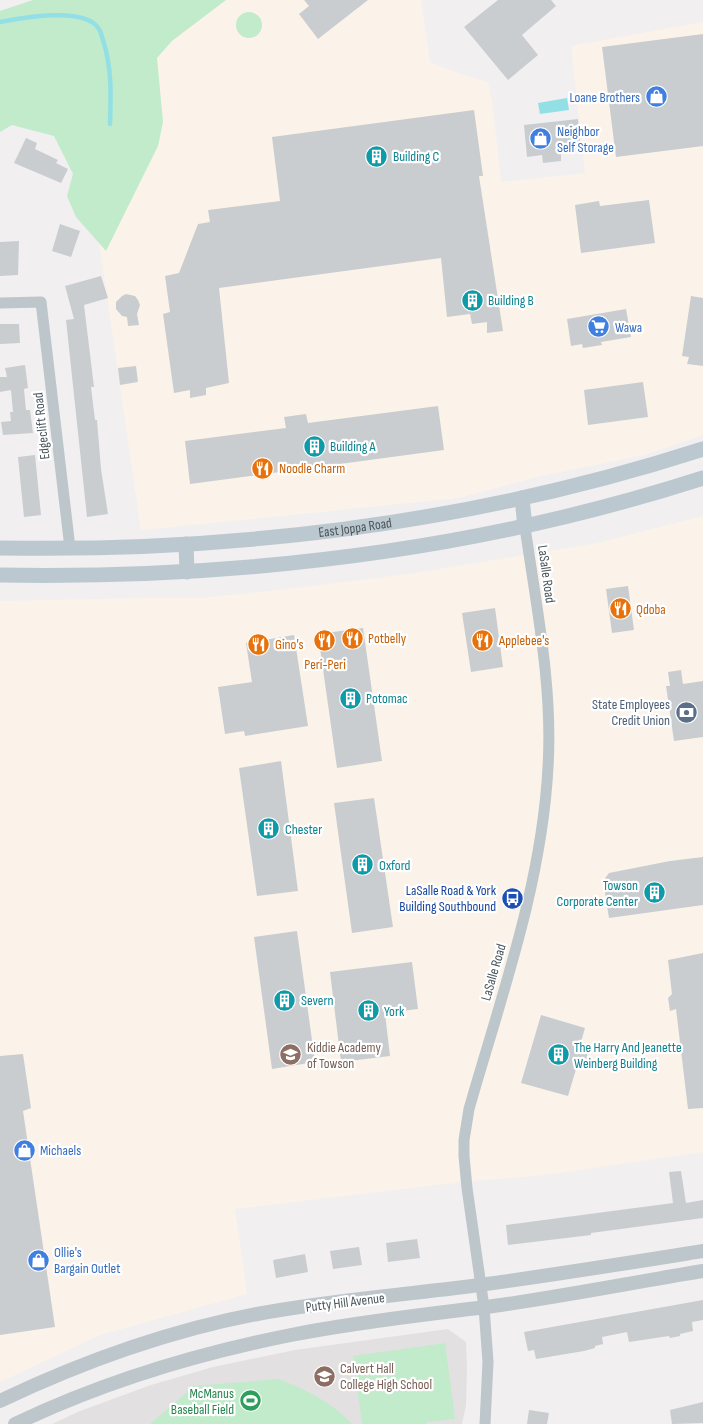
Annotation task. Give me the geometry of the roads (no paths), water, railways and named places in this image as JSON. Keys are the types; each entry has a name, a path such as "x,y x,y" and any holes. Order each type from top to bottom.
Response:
{"main road":[{"name":"East Joppa Road","path":"0,548 70,548 186,544 368,526 522,498 703,449"},
{"name":"East Joppa Road","path":"0,575 76,576 188,572 357,555 525,526 631,500 703,478"},
{"path":"522,498 525,526"},
{"path":"186,544 188,572"}],"street":[{"name":"Edgeclift Road","path":"0,303 41,302 70,548"},
{"name":"LaSalle Road","path":"485,1424 488,1362 484,1307 467,1188 464,1140 469,1109 533,882 541,833 548,766 548,710 525,526"},
{"name":"Putty Hill Avenue","path":"0,1401 67,1370 119,1351 200,1327 257,1314 480,1285 703,1251"},
{"name":"Putty Hill Avenue","path":"15,1424 132,1375 233,1348 292,1335 484,1307 703,1270"}],"water":[{"path":"567,98 569,110 540,114 538,103"}],"waterway":[{"path":"0,22 52,15 81,18 92,22 99,29 108,61 111,92 110,124"}],"place":[{"name":"Loane Brothers","path":"656,97"},
{"name":"Neighbor Self Storage","path":"541,139"},
{"name":"Building C","path":"377,156"},
{"name":"Building B","path":"472,300"},
{"name":"Wawa","path":"599,327"},
{"name":"Building A","path":"314,446"},
{"name":"Noodle Charm","path":"263,468"},
{"name":"Qdoba","path":"620,609"},
{"name":"Potbelly","path":"352,638"},
{"name":"Applebee's","path":"483,640"},
{"name":"Peri-Peri","path":"325,641"},
{"name":"Gino's","path":"259,644"},
{"name":"Potomac","path":"350,698"},
{"name":"State Employees Credit Union","path":"686,712"},
{"name":"Chester","path":"269,829"},
{"name":"Oxford","path":"363,865"},
{"name":"Towson Corporate Center","path":"654,893"},
{"name":"LaSalle Road & York Building Southbound","path":"512,898"},
{"name":"Severn","path":"285,1000"},
{"name":"York","path":"368,1011"},
{"name":"Kiddie Academy of Towson","path":"291,1055"},
{"name":"The Harry And Jeanette Weinberg Building","path":"558,1055"},
{"name":"Michaels","path":"24,1150"},
{"name":"Ollie's Bargain Outlet","path":"38,1260"},
{"name":"Calvert Hall College High School","path":"324,1376"},
{"name":"McManus Baseball Field","path":"250,1401"}]}
